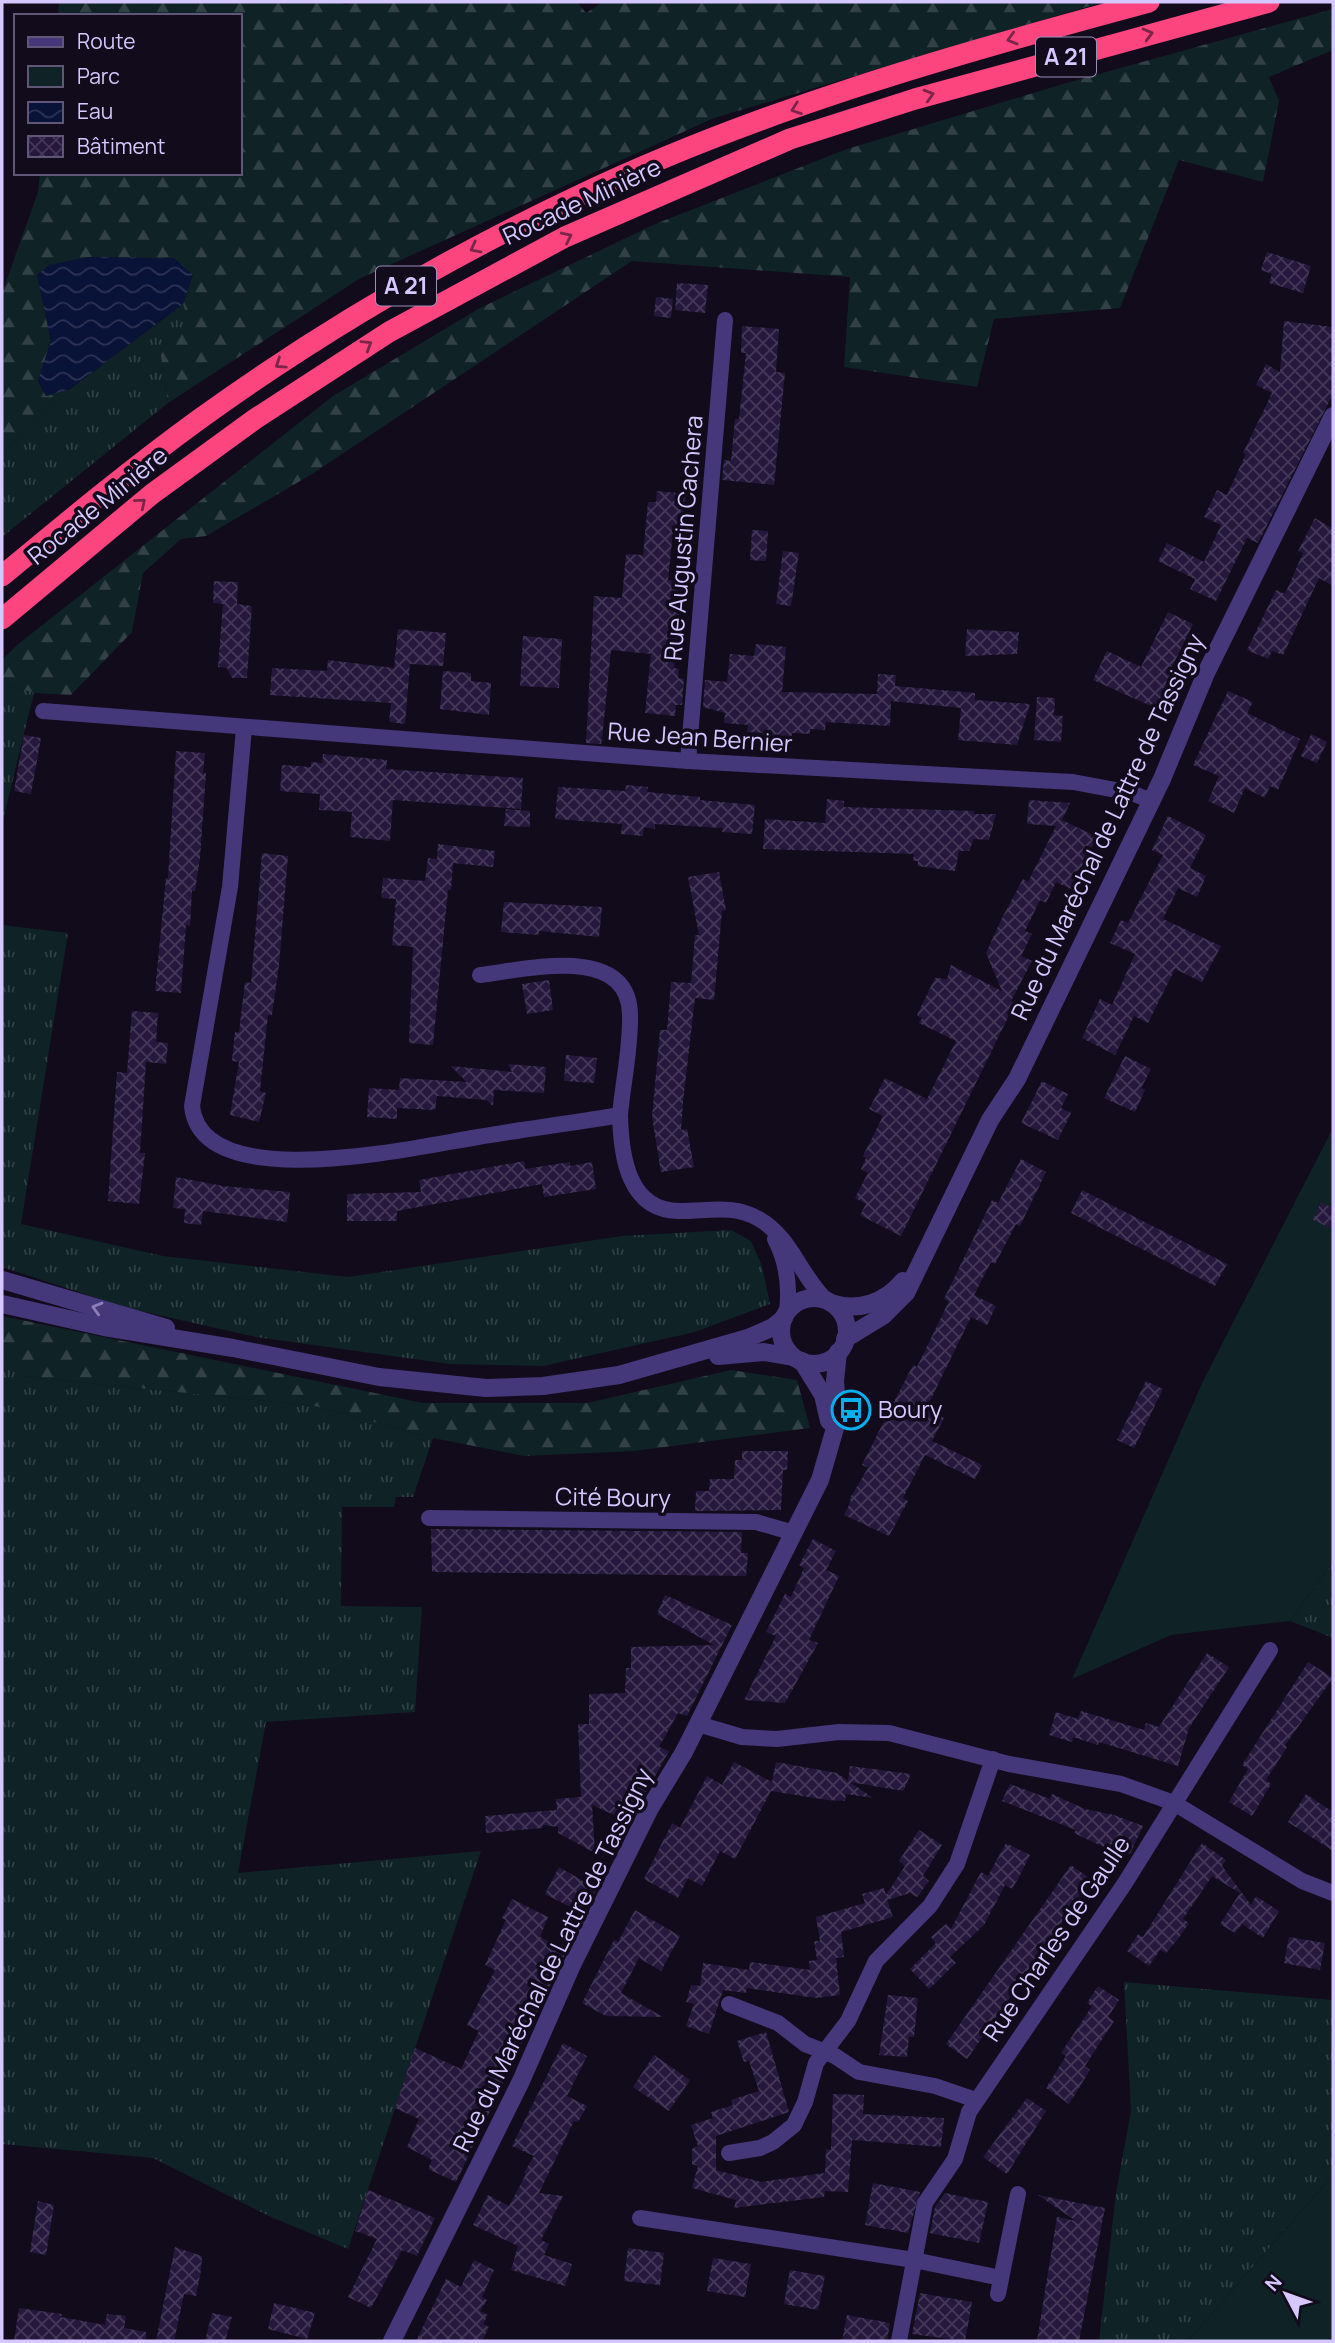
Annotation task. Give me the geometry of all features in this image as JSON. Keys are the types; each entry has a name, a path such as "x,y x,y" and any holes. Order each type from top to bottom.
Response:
{"highway":[{"name":"Rocade Minière","path":"2,576 117,482 252,383 408,285 519,225 634,171 802,107 996,44 1149,2"},
{"name":"Rocade Minière","path":"2,619 210,450 339,363 466,288 599,222 790,139 864,115 1269,2"},
{"path":"2,637 88,547"}],"street":[{"name":"Rue Augustin Cachera","path":"688,761 725,320"},
{"name":"Rue du Maréchal de Lattre de Tassigny","path":"392,2341 522,2081 566,1977 644,1820 698,1724 826,1468 838,1418 835,1381 842,1346 900,1301 990,1120 1017,1079 1151,801 1206,673 1333,416"},
{"name":"Rue Jean Bernier","path":"43,711 688,761 1073,782 1132,793 1151,801"},
{"path":"244,728 230,887 192,1107 196,1124 202,1134 218,1147 236,1154 340,1159 620,1115"},
{"path":"2,1304 117,1330 233,1348 404,1381 476,1388 562,1384 659,1365 744,1353 774,1353 822,1363 842,1346 844,1319 785,1242 762,1220 729,1209 679,1212 649,1202 634,1187 628,1174 620,1115 630,1014 626,995 614,979 597,969 574,965 480,975"},
{"path":"762,1220 783,1257 789,1285 782,1341 798,1359"},
{"name":"Rue du Maréchal de Lattre de Tassigny","path":"829,1302 858,1307 883,1299 900,1285 923,1256"},
{"path":"2,1280 233,1348"},
{"path":"659,1365 756,1335 808,1298 829,1302"},
{"name":"Rue du Maréchal de Lattre de Tassigny","path":"798,1359 823,1395 828,1414 831,1449"},
{"name":"Cité Boury","path":"429,1518 756,1522 794,1533"},
{"name":"Rue Charles de Gaulle","path":"899,2341 925,2203 950,2169 963,2125 976,2100 1125,1883 1270,1650"},
{"path":"698,1724 743,1737 777,1739 863,1731 889,1733 919,1738 993,1759 1121,1784 1174,1803 1302,1881 1333,1893"},
{"path":"729,2153 750,2151 773,2142 793,2125 805,2102 812,2072 848,2021 876,1961 930,1906 957,1864 993,1759"},
{"path":"729,2004 767,2017 805,2044 869,2075 935,2086 976,2100"},
{"path":"640,2218 914,2260 1000,2286 1018,2193"}],"green space":[{"path":"59,2 338,2 346,5 357,2 577,2 586,13 603,2 1103,2 714,118 359,279 168,403 160,349 190,325 183,304 193,275 37,275 51,341 38,380 46,396 70,389 2,455 2,293 38,192 40,175 242,175 242,14 58,14"},
{"path":"1333,9 1333,50 1269,77 1279,101 1263,182 1179,160 1120,308 994,319 977,387 844,367 850,277 632,261 312,474 206,536 181,539 143,573 132,632 71,695 34,693 2,683 2,660 17,645 333,396 478,309 655,224 847,149 1063,84"},
{"path":"183,304 191,325 160,349 168,403 2,537 2,455 70,389"},
{"path":"2,683 34,693 2,824"},
{"path":"2,925 68,933 21,1224 163,1256 348,1277 622,1236 731,1230 751,1241 762,1266 770,1304 695,1332 543,1366 450,1364 256,1337 127,1308 2,1267"},
{"path":"1333,1128 1333,1562 1290,1621 1171,1635 1072,1679 1203,1381"},
{"path":"2,1316 423,1403 587,1403 731,1370 797,1380 810,1428 634,1451 524,1456 433,1438 315,1406 20,1376 2,1356"},
{"path":"2,1356 20,1376 315,1406 433,1438 413,1497 396,1497 394,1507 342,1507 341,1606 422,1607 415,1712 266,1722 238,1873 481,1851 348,2249 271,2217 153,2158 2,2144"},
{"path":"1333,1562 1333,1638 1290,1621"},
{"path":"1124,1982 1333,2000 1333,2175 1188,2341 1099,2341 1116,2193 1131,2111"},
{"path":"1333,2175 1333,2341 1188,2341"}],"water":[{"path":"88,257 174,258 193,275 183,304 70,389 46,396 38,380 51,341 37,275 49,265"}],"building":[{"path":"1267,252 1311,266 1303,293 1269,283 1272,274 1261,270"},
{"path":"677,283 708,285 705,313 675,310"},
{"path":"656,297 673,299 671,318 654,316"},
{"path":"1284,321 1333,327 1333,394 1258,543 1247,538 1216,601 1190,589 1195,579 1158,561 1167,543 1204,562 1221,525 1204,517 1217,490 1227,495 1246,454 1243,453 1272,393 1256,385 1266,364 1280,372"},
{"path":"742,326 779,329 776,372 785,373 774,485 722,480 724,460 731,461 735,419 739,419 746,353 741,353"},
{"path":"657,491 686,494 682,533 673,532 668,580 683,582 674,668 679,669 678,678 684,679 682,705 676,705 675,716 645,713 651,654 611,650 601,744 586,743 594,596 622,598 626,554 643,555 648,502 656,502"},
{"path":"1315,518 1333,529 1333,586 1319,578 1283,655 1272,651 1268,659 1247,650 1276,590 1285,594 1303,553 1298,551"},
{"path":"752,530 768,531 766,561 750,560"},
{"path":"783,551 799,553 791,606 776,604"},
{"path":"214,581 238,582 237,604 252,606 247,678 232,678 227,668 218,667 223,604 213,603"},
{"path":"1168,612 1193,624 1171,669 1181,674 1162,711 1093,680 1107,651 1141,667"},
{"path":"398,629 446,633 443,666 410,664 405,724 389,722 391,703 270,695 272,668 327,671 328,660 394,668"},
{"path":"967,629 1019,632 1017,654 965,656"},
{"path":"523,636 562,639 559,688 520,686"},
{"path":"756,644 786,647 782,692 877,694 878,674 896,675 895,686 975,693 975,700 1030,704 1017,745 958,740 961,708 891,701 890,726 826,722 825,730 810,729 810,734 792,733 790,751 761,748 763,733 747,732 748,725 724,723 725,713 703,707 705,680 727,682 730,654 754,656"},
{"path":"443,671 471,673 471,681 491,683 489,715 440,709"},
{"path":"1228,691 1253,702 1247,713 1300,739 1278,790 1270,786 1265,798 1245,788 1234,813 1208,801 1219,776 1193,765"},
{"path":"1037,697 1055,698 1054,715 1063,716 1061,742 1034,740"},
{"path":"1311,734 1327,742 1317,763 1301,756"},
{"path":"24,735 41,738 31,794 14,791"},
{"path":"176,751 205,753 203,773 206,773 200,858 195,891 192,891 190,926 186,925 181,993 155,991 168,878"},
{"path":"323,754 387,760 386,769 523,778 521,809 393,800 390,841 350,837 352,812 319,810 320,794 280,791 282,765 311,767 311,762 322,763"},
{"path":"626,785 648,787 647,792 755,805 752,834 722,832 723,828 655,824 655,829 644,827 643,836 621,834 622,824 555,819 558,787 625,791"},
{"path":"827,799 844,801 844,807 996,814 989,840 974,839 969,851 959,851 955,871 917,866 918,861 913,861 914,854 763,849 765,819 825,823"},
{"path":"1029,800 1070,803 1062,820 1097,837 1071,889 1056,882 1046,903 1040,900 1025,931 1032,934 1021,956 1032,961 1011,1001 1015,1003 901,1236 860,1215 866,1204 855,1198 868,1173 861,1169 866,1158 863,1156 883,1116 869,1109 885,1078 927,1099 956,1041 919,1023 922,1018 917,1015 935,978 947,979 951,965 1002,991 986,953 1023,879 1028,882 1056,826 1027,824"},
{"path":"506,809 530,811 530,827 504,826"},
{"path":"1168,816 1206,835 1190,868 1206,876 1197,897 1178,888 1163,919 1221,946 1202,982 1175,969 1148,1023 1134,1016 1115,1055 1082,1038 1100,999 1112,1005 1135,954 1110,943 1121,920 1128,923 1163,855 1152,850"},
{"path":"438,844 495,851 493,867 453,863 433,1045 409,1043 413,947 392,945 396,899 381,898 383,878 425,881 428,858 437,859"},
{"path":"262,853 288,856 279,965 272,1015 268,1015 260,1091 266,1093 259,1122 230,1115 239,1062 232,1061 235,1032 239,1032 245,982 251,983"},
{"path":"719,872 726,910 722,911 714,1000 695,998 683,1102 681,1130 687,1129 694,1167 661,1172 652,1117 660,1030 667,1030 671,982 691,983 695,935 699,935 688,877"},
{"path":"504,902 602,907 599,937 539,931 539,935 501,932"},
{"path":"549,980 553,1010 527,1014 522,984"},
{"path":"132,1011 158,1013 156,1042 168,1043 166,1064 146,1062 140,1153 145,1153 139,1204 108,1201 117,1072 127,1073"},
{"path":"566,1055 597,1058 594,1083 564,1081"},
{"path":"1125,1056 1151,1069 1141,1088 1145,1090 1135,1112 1104,1098"},
{"path":"508,1064 546,1067 544,1093 494,1090 493,1106 486,1100 437,1096 435,1110 397,1108 397,1119 367,1117 369,1088 399,1090 400,1078 467,1082 451,1066 512,1072"},
{"path":"1042,1081 1068,1094 1061,1108 1071,1113 1058,1140 1021,1123"},
{"path":"1021,1159 1046,1172 1020,1226 1016,1224 995,1264 991,1262 974,1295 996,1306 987,1325 971,1317 926,1409 944,1418 932,1441 982,1465 975,1479 925,1455 903,1498 908,1501 889,1536 844,1515 851,1501 849,1500 868,1468 862,1465 877,1435 913,1365 917,1367 949,1301 944,1299 992,1200 998,1203"},
{"path":"524,1161 525,1169 570,1162 570,1166 592,1162 596,1189 544,1197 542,1184 397,1211 397,1221 347,1221 347,1194 421,1192 419,1180"},
{"path":"176,1177 223,1186 290,1192 287,1222 203,1211 201,1225 184,1223 185,1209 173,1208"},
{"path":"1082,1190 1227,1264 1215,1286 1071,1213"},
{"path":"1321,1202 1333,1208 1333,1229 1313,1220"},
{"path":"1146,1381 1163,1389 1134,1448 1117,1440"},
{"path":"742,1451 788,1451 787,1470 783,1470 781,1510 695,1511 696,1491 709,1491 710,1479 734,1479 735,1460 742,1460"},
{"path":"431,1529 742,1532 741,1553 748,1553 746,1576 432,1572"},
{"path":"813,1539 836,1551 826,1570 839,1576 809,1640 818,1643 785,1703 744,1700 776,1636 766,1632 785,1594 791,1597 804,1568 799,1565"},
{"path":"665,1595 732,1625 687,1716 678,1713 659,1747 669,1751 630,1822 592,1805 595,1853 558,1833 558,1827 544,1825 542,1828 486,1833 485,1816 557,1810 556,1799 581,1797 578,1724 589,1724 589,1694 625,1693 626,1668 631,1668 631,1647 714,1645 657,1614"},
{"path":"1207,1653 1229,1667 1189,1728 1178,1766 1099,1742 1098,1745 1073,1737 1072,1742 1049,1735 1056,1712 1078,1719 1081,1711 1144,1730 1146,1723 1159,1727"},
{"path":"1308,1662 1333,1678 1285,1745 1287,1747 1266,1780 1271,1784 1252,1816 1229,1802 1248,1769 1242,1765"},
{"path":"734,1762 772,1782 776,1762 837,1773 848,1781 850,1766 911,1774 903,1791 850,1782 873,1798 846,1794 845,1801 827,1800 771,1791 735,1859 720,1851 702,1886 688,1878 678,1898 644,1879 672,1823 680,1828 707,1776 722,1785"},
{"path":"1010,1784 1050,1799 1052,1794 1085,1809 1114,1815 1143,1826 1130,1854 1112,1846 1110,1850 1074,1833 1076,1830 1002,1801"},
{"path":"1306,1794 1333,1812 1333,1851 1288,1822"},
{"path":"919,1830 942,1845 923,1876 929,1881 917,1897 910,1893 887,1900 893,1917 841,1932 844,1957 836,1958 840,1995 816,1998 747,1988 746,1993 723,1990 709,2034 686,2026 694,2004 686,2002 691,1985 700,1986 703,1963 749,1970 750,1962 810,1970 809,1961 817,1960 814,1941 820,1941 816,1917 865,1903 862,1894 884,1888 886,1895 905,1866 899,1861"},
{"path":"1006,1843 1030,1855 1021,1873 1012,1889 1005,1885 984,1925 950,1957 956,1963 929,1989 910,1969 936,1943 931,1937 946,1924 951,1929 981,1872 988,1876"},
{"path":"1202,1843 1226,1860 1222,1866 1251,1905 1256,1896 1279,1911 1263,1938 1242,1924 1235,1933 1220,1924 1240,1893 1212,1876 1183,1919 1189,1923 1178,1939 1166,1953 1160,1950 1149,1966 1127,1951 1138,1934 1143,1937"},
{"path":"1071,1865 1092,1880 967,2059 946,2044"},
{"path":"559,1867 597,1889 584,1914 545,1894"},
{"path":"512,1899 548,1917 540,1937 567,1950 456,2182 428,2169 432,2160 407,2147 419,2119 395,2108 415,2048 461,2069 479,2031 467,2025 495,1970 485,1965 506,1920 502,1918"},
{"path":"635,1910 680,1936 661,1971 639,1958 621,1993 663,2017 606,2016 582,2003 614,1940 618,1942"},
{"path":"1289,1937 1325,1943 1320,1970 1284,1963"},
{"path":"1098,1986 1119,2000 1108,2017 1114,2021 1085,2066 1090,2070 1069,2104 1046,2088 1066,2056 1061,2053 1092,2006 1087,2003"},
{"path":"888,1995 918,1998 914,2037 909,2037 907,2057 879,2055"},
{"path":"766,2032 789,2112 716,2136 716,2170 761,2182 825,2173 826,2149 831,2150 833,2094 864,2095 863,2114 944,2118 941,2147 852,2140 848,2192 825,2191 824,2197 734,2208 736,2200 692,2188 698,2166 692,2164 692,2149 698,2146 691,2125 713,2118 711,2112 733,2105 731,2100 759,2091 749,2061 744,2062 737,2041"},
{"path":"563,2043 587,2056 567,2096 587,2106 578,2122 574,2121 539,2193 563,2196 541,2240 549,2244 544,2255 572,2264 565,2286 511,2270 518,2246 473,2225 488,2195 509,2206 526,2174 524,2173 534,2156 512,2146"},
{"path":"654,2055 690,2080 669,2111 633,2087"},
{"path":"1027,2098 1046,2111 1007,2174 983,2157"},
{"path":"873,2183 920,2192 908,2233 865,2225"},
{"path":"368,2190 435,2218 417,2256 402,2250 371,2308 348,2297 377,2239 355,2231"},
{"path":"945,2193 988,2202 979,2243 930,2233 935,2207"},
{"path":"1038,2195 1105,2208 1079,2341 1037,2341 1057,2217 1076,2221"},
{"path":"38,2201 54,2205 46,2255 30,2252"},
{"path":"175,2247 202,2256 196,2296 184,2294 174,2341 156,2341"},
{"path":"628,2248 664,2253 660,2285 624,2281"},
{"path":"713,2258 751,2264 745,2297 707,2291"},
{"path":"474,2260 494,2270 482,2297 487,2300 480,2311 488,2315 483,2324 489,2327 482,2341 416,2341 446,2279 461,2287"},
{"path":"790,2270 825,2276 818,2310 784,2304"},
{"path":"920,2293 972,2302 965,2341 912,2334"},
{"path":"274,2303 315,2313 307,2339 268,2329"},
{"path":"19,2308 62,2314 61,2317 105,2325 107,2314 126,2316 124,2328 146,2332 146,2341 14,2341"},
{"path":"212,2313 232,2317 225,2341 205,2341"},
{"path":"847,2315 890,2323 887,2341 842,2341"}],"place":[{"name":"Boury","path":"851,1410"}]}
